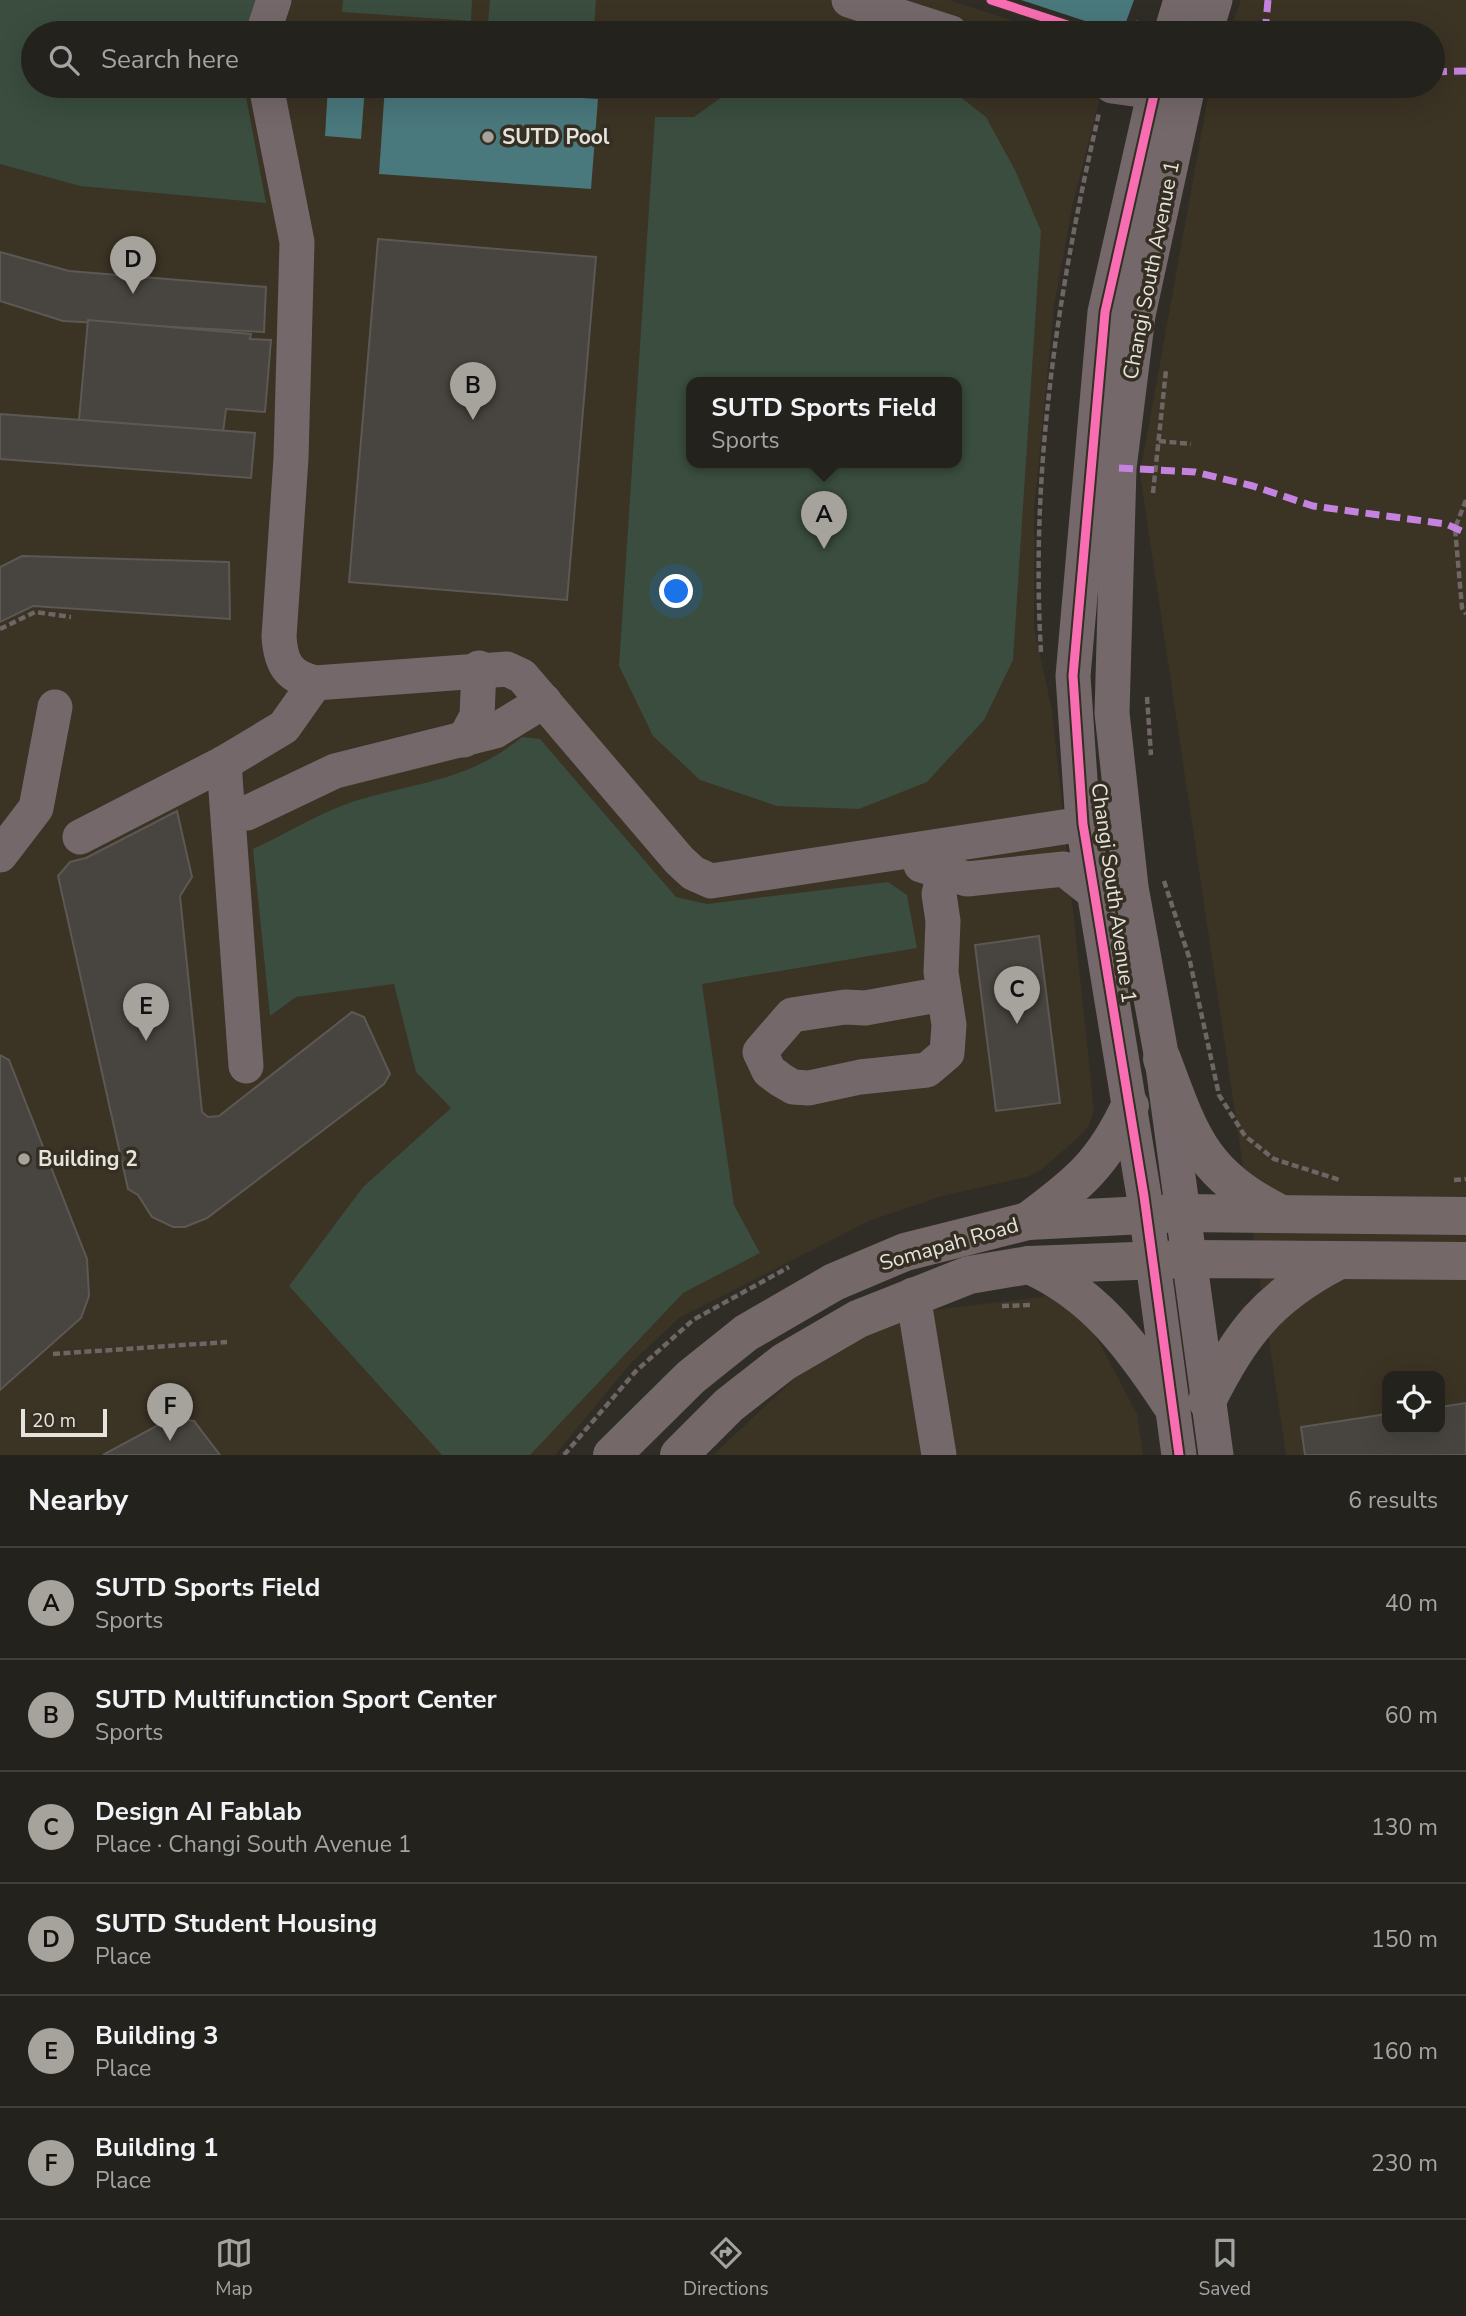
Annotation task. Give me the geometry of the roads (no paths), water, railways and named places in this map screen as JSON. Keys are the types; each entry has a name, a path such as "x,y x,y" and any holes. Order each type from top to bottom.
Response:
{"main road":[{"path":"1161,1059 1185,1121 1203,1155 1221,1176 1246,1196 1284,1215"},
{"path":"1028,1221 1093,1169 1112,1143 1130,1106"},
{"name":"Somapah Road","path":"612,1455 691,1377 746,1333 834,1282 905,1252 1028,1221 1164,1214 1466,1216"},
{"name":"Somapah Road","path":"679,1455 729,1405 784,1362 858,1319 969,1275 1029,1265 1170,1261 1466,1261"},
{"path":"1207,1401 1228,1359 1265,1310 1289,1289 1338,1261"},
{"path":"1029,1265 1061,1279 1090,1302 1129,1345 1170,1403"}],"street":[{"path":"267,21 274,0"},
{"path":"849,0 914,21"},
{"path":"1175,21 1181,0"},
{"path":"1209,21 1215,0"},
{"path":"268,98 297,242 291,458 279,637 281,659 292,674 316,683 479,668 507,668 522,676 693,873 711,881 1083,824"},
{"name":"Changi South Avenue 1","path":"1164,98 1105,312 1073,676 1083,824 1092,891 1130,1106 1164,1214"},
{"name":"Changi South Avenue 1","path":"1166,98 1116,509 1112,713 1131,887 1161,1059 1164,1214 1170,1261 1170,1403 1178,1455"},
{"path":"464,740 477,716 479,668"},
{"path":"80,837 224,762 284,727 316,683"},
{"path":"247,813 335,771 495,731 544,701"},
{"path":"0,855 36,808 55,707"},
{"path":"224,762 246,1066"},
{"path":"882,855 906,859 967,879 1064,869 1092,891"},
{"path":"943,994 865,1008 845,1007 792,1015 760,1052 769,1071 781,1080 793,1087 809,1088 860,1077 927,1070 947,1054 949,1026 943,994 943,921 939,894 944,873"},
{"name":"Changi South Avenue 1","path":"1170,1261 1207,1401 1216,1455"},
{"path":"913,1295 939,1455"}],"water":[{"path":"1021,0 1134,0 1126,21 1085,21"},
{"path":"327,98 364,98 361,139 325,136"},
{"name":"SUTD Pool","path":"384,98 598,99 591,189 379,174"}],"place":[{"name":"SUTD Pool","path":"488,137"},
{"name":"SUTD Student Housing","path":"133,294"},
{"name":"SUTD Multifunction Sport Center","path":"473,420"},
{"name":"SUTD Sports Field","path":"824,549"},
{"name":"Design AI Fablab","path":"1017,1024"},
{"name":"Building 3","path":"146,1041"},
{"name":"Building 2","path":"24,1159"},
{"name":"Building 1","path":"170,1441"}]}
